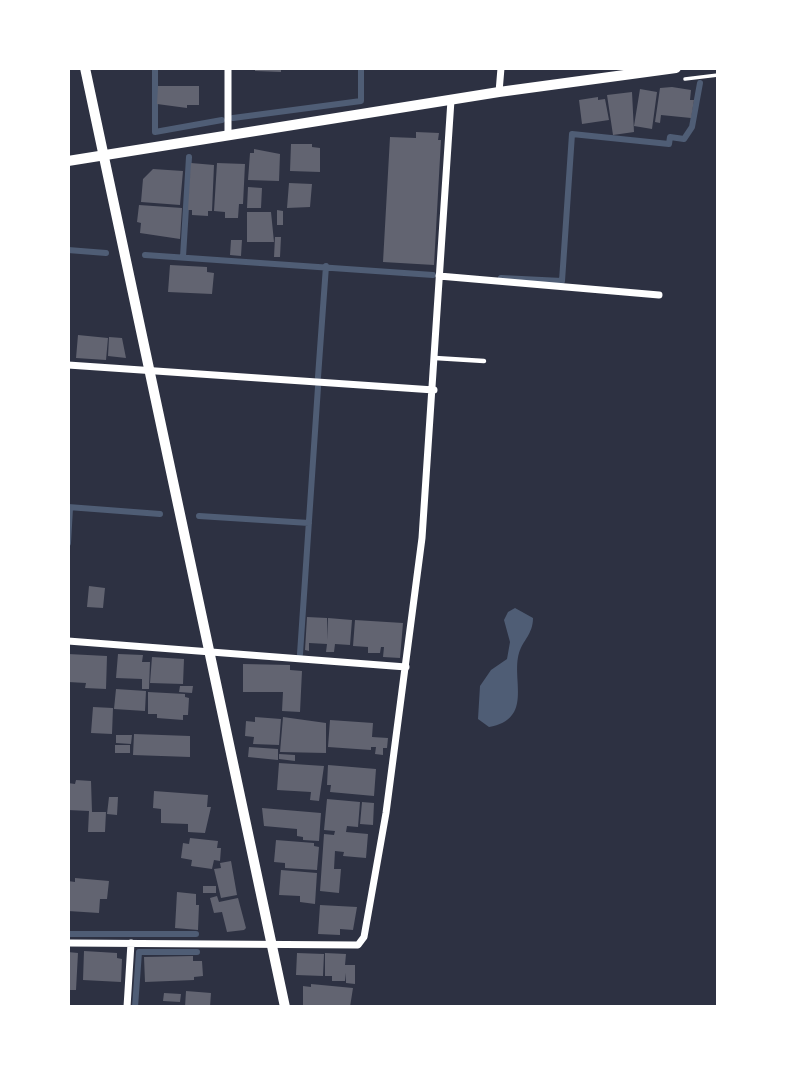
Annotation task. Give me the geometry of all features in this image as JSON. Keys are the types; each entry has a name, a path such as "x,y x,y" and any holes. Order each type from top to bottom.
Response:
{"main road":[{"path":"68,161 499,92 676,68"}],"street":[{"path":"85,68 285,1007"},
{"path":"228,68 228,136"},
{"path":"499,92 501,68"},
{"path":"68,943 358,945 364,937 406,667 434,390 452,100"},
{"path":"439,276 659,295"},
{"path":"68,365 434,390"},
{"path":"68,641 406,667"},
{"path":"127,1007 131,943"}],"lane":[{"path":"435,358 484,362"}],"water":[{"path":"515,608 533,618 519,653 516,707 512,716 503,723 489,727 478,719 480,686 491,670 507,659 510,642 504,620 508,612"}],"building":[{"path":"255,68 281,68 281,72 255,71"},
{"path":"158,86 199,86 199,105 187,105 187,108 157,104"},
{"path":"660,88 691,90 690,100 694,100 691,118 661,115 660,123 655,122"},
{"path":"640,89 657,92 652,129 634,126"},
{"path":"632,92 634,132 613,135 607,95"},
{"path":"598,97 598,100 605,99 609,120 582,124 579,100"},
{"path":"416,132 439,133 438,140 441,140 434,265 383,262 390,137 416,138"},
{"path":"291,144 312,144 312,147 320,148 320,172 290,171"},
{"path":"254,149 280,154 279,181 248,180 250,153 254,153"},
{"path":"191,163 214,165 212,211 208,211 208,216 192,215 192,210 188,210"},
{"path":"217,163 245,164 243,204 239,204 238,218 225,218 225,212 214,211"},
{"path":"153,169 183,171 180,205 141,202 143,179"},
{"path":"289,183 312,184 310,207 287,208"},
{"path":"248,187 262,188 261,208 247,208"},
{"path":"139,205 182,208 180,239 140,233 141,223 137,222"},
{"path":"277,210 283,211 283,225 277,225"},
{"path":"247,212 271,212 274,242 247,242"},
{"path":"275,237 281,237 280,257 274,257"},
{"path":"231,240 242,240 241,256 230,255"},
{"path":"170,265 207,267 207,272 214,273 212,294 168,292"},
{"path":"78,335 108,338 106,360 76,358"},
{"path":"109,337 122,338 126,358 108,356"},
{"path":"89,586 105,588 103,608 87,607"},
{"path":"307,617 327,618 327,640 328,618 352,620 350,645 335,644 334,652 326,652 327,644 309,643 309,651 305,650"},
{"path":"355,620 403,623 400,658 383,657 384,647 381,647 380,653 368,653 368,647 353,646"},
{"path":"68,654 107,656 106,689 85,688 86,683 68,682"},
{"path":"118,654 143,655 142,662 150,662 149,689 142,689 142,679 116,678"},
{"path":"152,657 184,659 183,684 150,683"},
{"path":"243,664 290,665 290,670 302,671 300,712 282,711 283,692 243,692"},
{"path":"180,686 193,686 192,693 179,692"},
{"path":"116,689 146,691 145,711 114,709"},
{"path":"148,692 185,694 185,697 189,698 188,715 183,715 183,720 157,718 157,714 148,714"},
{"path":"93,707 113,708 112,734 91,733"},
{"path":"255,717 281,719 279,745 253,744 254,737 245,736 246,721 255,722"},
{"path":"283,717 326,723 326,753 280,752"},
{"path":"330,720 373,723 372,737 388,738 383,755 375,754 376,747 371,747 371,750 328,747"},
{"path":"134,734 190,736 190,757 133,755"},
{"path":"116,735 132,735 131,744 116,743"},
{"path":"115,745 130,745 130,753 115,753"},
{"path":"249,747 278,749 278,760 248,757"},
{"path":"279,754 295,755 295,761 279,759"},
{"path":"279,763 324,766 319,801 310,800 311,792 277,790"},
{"path":"328,765 376,769 374,796 330,792 331,785 327,785"},
{"path":"76,780 91,781 92,812 106,812 105,832 88,832 89,811 68,810 68,783 75,784"},
{"path":"154,791 208,795 207,807 211,807 205,833 188,832 188,824 161,823 161,809 153,808"},
{"path":"109,797 118,797 117,815 107,814"},
{"path":"327,799 360,802 358,827 347,826 346,832 368,834 366,858 343,856 344,852 335,851 334,869 341,869 339,893 320,891 324,834 334,835 335,831 324,830"},
{"path":"362,802 374,803 373,825 360,824"},
{"path":"262,808 321,813 319,841 303,840 303,837 297,836 297,829 264,826"},
{"path":"190,838 218,841 217,848 221,848 220,861 214,860 212,869 191,866 192,860 181,858 183,843 189,844"},
{"path":"276,840 314,843 314,846 319,847 317,870 285,868 285,863 274,862"},
{"path":"231,861 237,895 221,898 214,869 221,868 220,863"},
{"path":"281,870 317,873 315,904 300,902 300,896 279,895"},
{"path":"75,878 109,881 107,899 100,899 99,913 68,911 68,881 75,882"},
{"path":"203,886 216,886 216,893 203,893"},
{"path":"177,892 196,894 196,905 199,905 198,930 175,928"},
{"path":"217,896 219,902 238,898 246,928 244,930 227,932 222,912 214,913 210,898"},
{"path":"320,905 357,907 353,930 340,929 340,935 318,934"},
{"path":"84,951 117,953 117,958 122,959 121,982 83,980"},
{"path":"68,952 78,953 76,990 68,990"},
{"path":"297,953 324,954 323,976 296,975"},
{"path":"325,953 346,954 345,965 355,965 355,984 346,983 346,973 345,981 332,981 332,976 325,976"},
{"path":"193,956 193,961 202,961 203,976 194,977 194,980 145,982 144,957"},
{"path":"311,984 353,988 350,1007 303,1007 303,986 311,987"},
{"path":"186,991 211,993 210,1007 185,1007"},
{"path":"164,993 181,994 180,1002 163,1001"}],"waterway":[{"path":"155,68 155,132 222,120"},
{"path":"233,118 361,101 361,68"},
{"path":"501,278 562,281 572,134 669,144 670,137 684,139 692,127 700,83"},
{"path":"183,257 189,157"},
{"path":"68,250 106,253"},
{"path":"145,255 433,275"},
{"path":"318,377 326,266"},
{"path":"300,654 318,387"},
{"path":"68,507 160,514"},
{"path":"68,543 70,508"},
{"path":"199,516 309,523"},
{"path":"68,934 196,934"},
{"path":"135,1007 139,952 197,952"}]}
